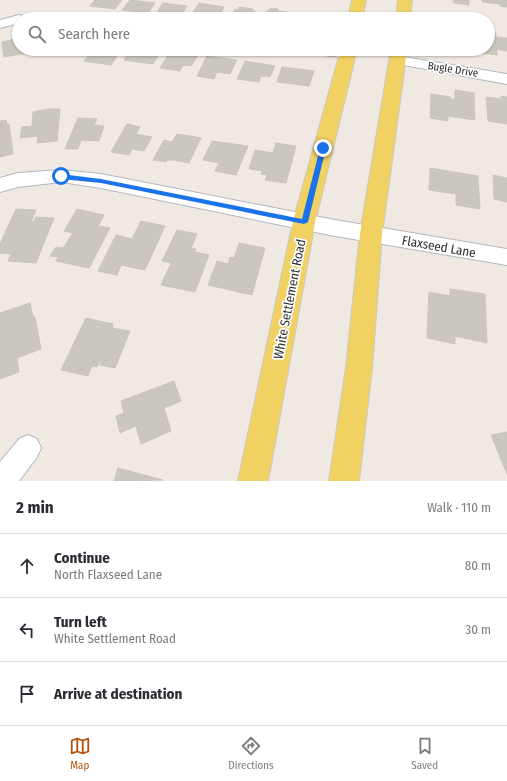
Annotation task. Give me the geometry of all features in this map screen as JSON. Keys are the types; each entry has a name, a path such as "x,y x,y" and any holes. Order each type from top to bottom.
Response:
{"main road":[{"path":"356,12 359,0"},
{"path":"404,12 405,0"},
{"name":"White Settlement Road","path":"253,481 304,222 347,56"},
{"path":"344,481 359,368 371,234 399,56"}],"street":[{"path":"0,24 12,21"},
{"name":"Bugle Drive","path":"404,56 507,78"},
{"name":"Flaxseed Lane","path":"0,185 18,180 61,176 101,181 304,222 507,258"},
{"path":"2,481 28,448"}],"building":[{"path":"95,0 122,0 115,9 90,6"},
{"path":"130,0 155,3 149,12 122,10"},
{"path":"453,0 469,0 469,5 454,3"},
{"path":"482,0 507,0 507,7 500,6 500,4 482,2"},
{"path":"163,3 187,6 183,12 157,12"},
{"path":"199,3 224,7 221,12 193,12"},
{"path":"239,7 253,9 252,11 255,11 234,12 235,9 238,10"},
{"path":"271,8 286,12 267,12"},
{"path":"495,32 496,37 507,38 507,51 497,49 497,55 495,55"},
{"path":"12,40 12,56 4,57 2,42"},
{"path":"88,56 117,56 111,65 84,61"},
{"path":"127,56 158,56 153,64 124,60"},
{"path":"168,56 197,56 191,66 183,65 180,71 160,68"},
{"path":"207,56 237,60 230,74 217,72 214,79 197,76"},
{"path":"245,61 275,66 270,77 261,76 259,82 237,79"},
{"path":"282,67 314,71 309,86 277,82"},
{"path":"455,90 474,93 475,120 448,116 448,121 430,118 431,94 451,97 451,99 455,100"},
{"path":"501,96 507,97 507,124 488,121 486,97 502,99"},
{"path":"48,109 60,109 57,141 37,143 38,136 20,138 22,127 32,126 33,112"},
{"path":"78,118 97,119 94,125 104,126 99,141 81,140 78,149 65,149"},
{"path":"6,120 7,124 9,124 13,154 0,157 0,121"},
{"path":"127,124 140,127 136,134 152,137 144,151 132,149 129,155 111,152"},
{"path":"177,134 201,138 189,163 174,160 167,160 166,162 153,160 164,140 172,142"},
{"path":"212,141 248,146 236,175 215,171 219,163 203,160"},
{"path":"276,143 296,146 286,183 265,180 267,175 261,174 262,171 249,169 255,150 273,153"},
{"path":"430,168 478,176 480,209 456,205 456,194 429,190"},
{"path":"493,175 507,178 507,202 494,199"},
{"path":"16,209 36,210 31,222 33,222 36,217 54,218 36,263 8,261 11,254 0,253 0,244"},
{"path":"77,209 104,215 98,226 110,228 89,268 56,261 58,257 50,256 56,247 63,248 73,233 64,231"},
{"path":"141,221 165,226 145,270 121,265 117,275 98,271 116,235 132,239"},
{"path":"177,230 197,234 191,248 196,249 195,252 209,255 195,292 161,285 171,263 162,261"},
{"path":"239,243 265,248 252,295 208,285 217,261 228,264 230,257 234,258"},
{"path":"450,289 485,294 487,343 455,336 455,344 427,338 429,292 450,296"},
{"path":"30,303 33,317 35,317 41,349 17,358 19,372 0,379 0,313"},
{"path":"86,318 113,324 112,328 130,331 115,368 100,365 102,361 100,361 97,367 92,366 88,376 61,370"},
{"path":"174,381 181,401 164,408 171,431 141,444 136,426 120,433 116,416 124,413 121,401"},
{"path":"507,432 507,474 491,435"},
{"path":"118,468 163,480 114,481"}],"route":[{"path":"61,176 101,181 304,222 323,148"}]}
